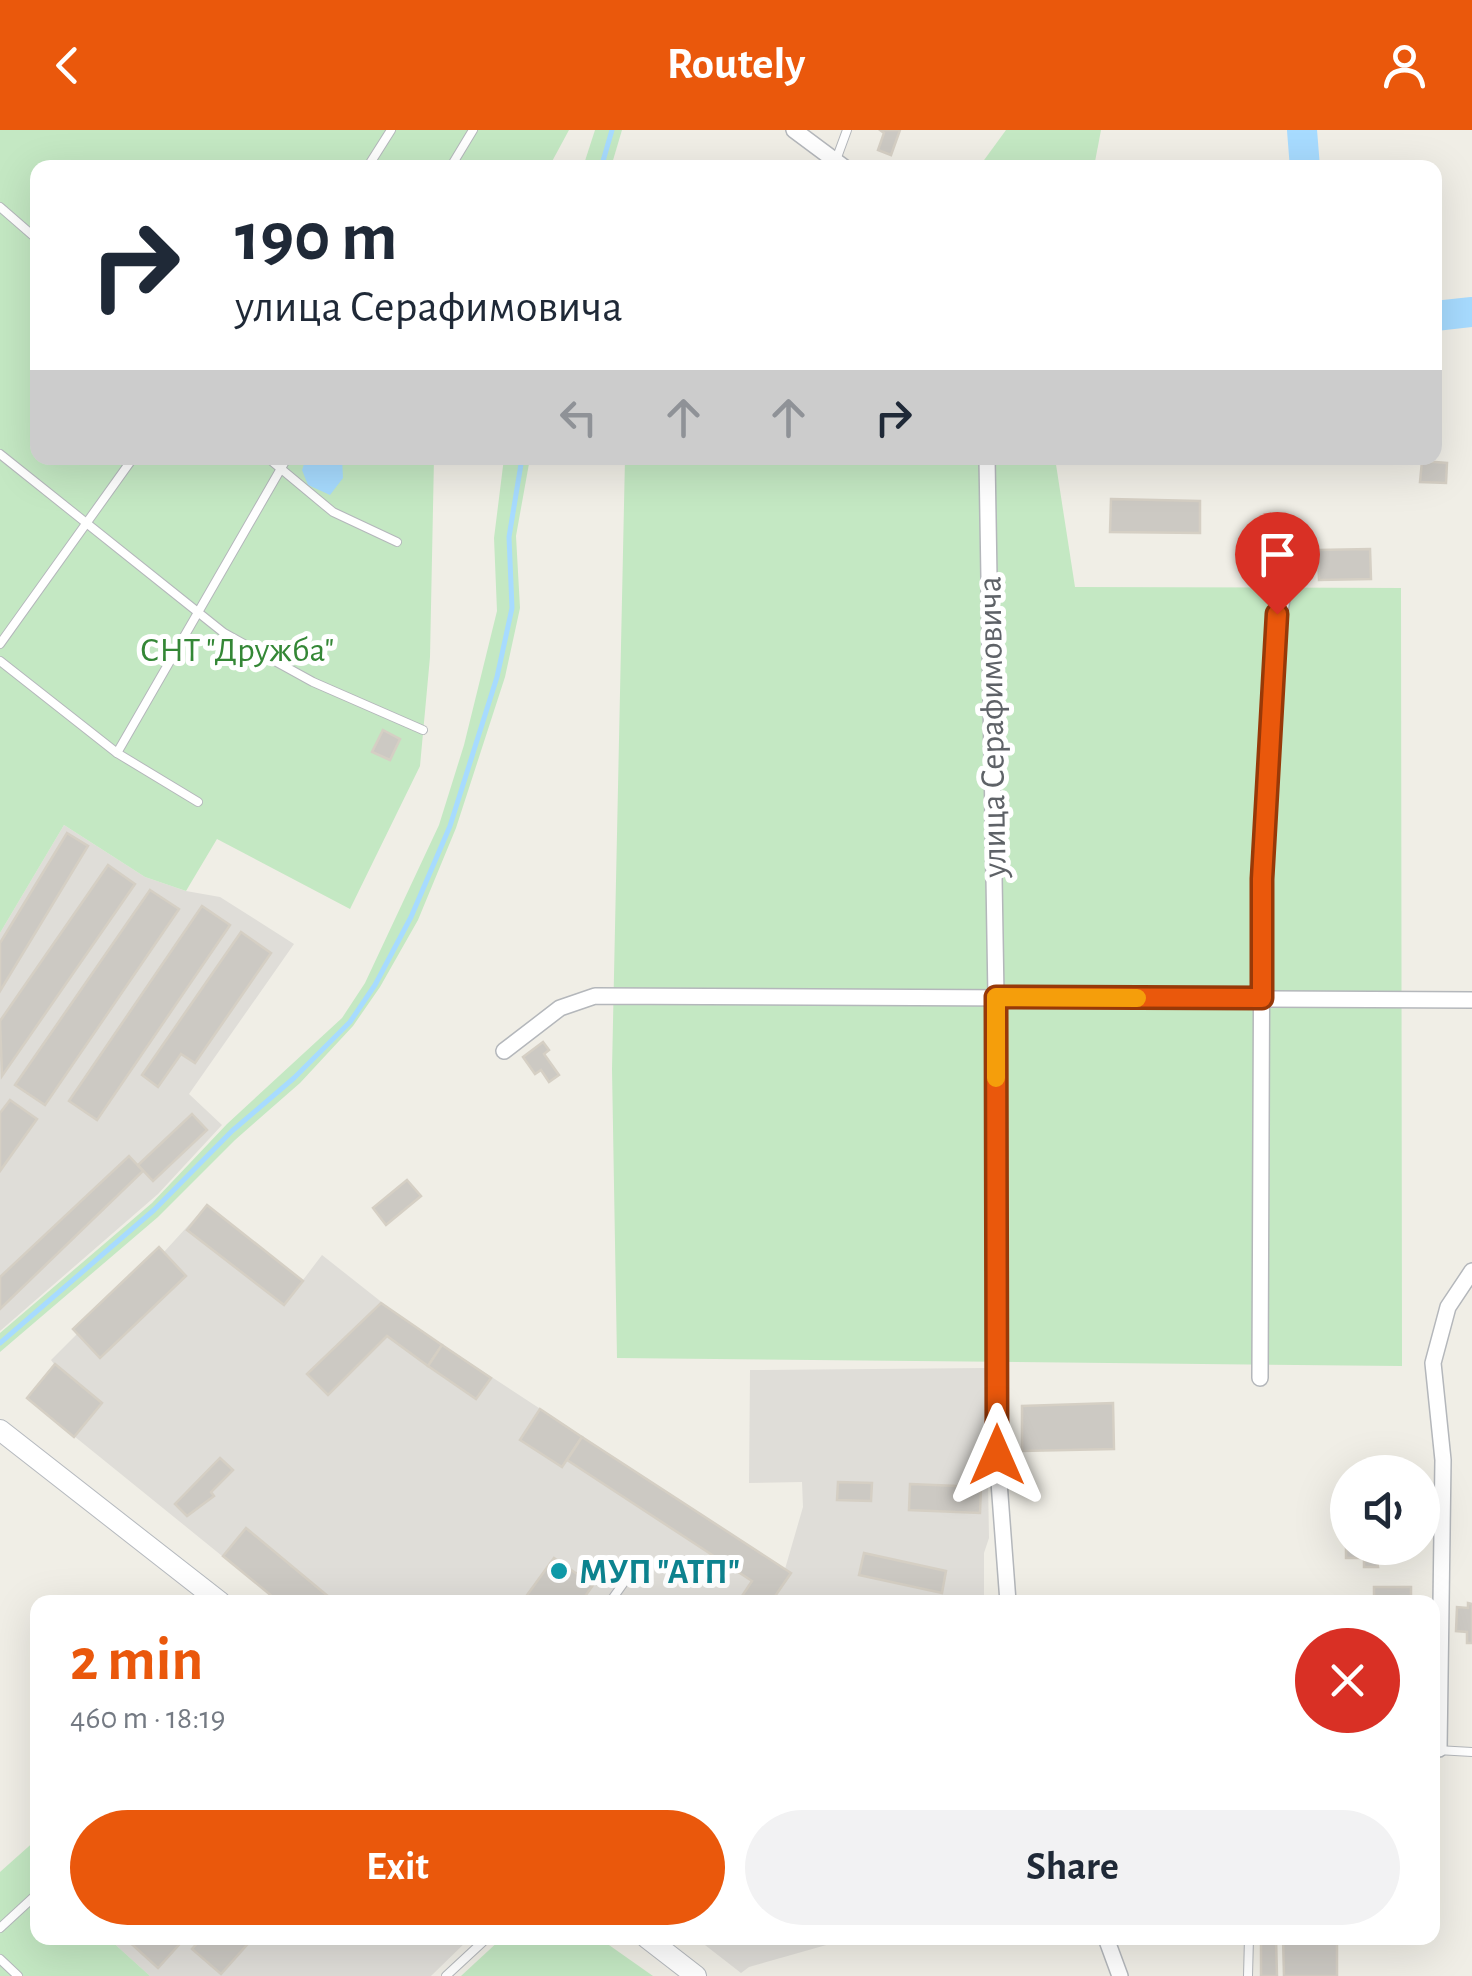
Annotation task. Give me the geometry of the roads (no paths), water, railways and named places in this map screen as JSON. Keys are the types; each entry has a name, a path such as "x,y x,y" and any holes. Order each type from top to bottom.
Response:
{"main road":[{"path":"0,1430 211,1595"},
{"path":"656,1945 696,1976"}],"street":[{"path":"794,130 835,160"},
{"name":"улица Серафимовича","path":"986,465 996,997 997,1455 1007,1595"},
{"path":"1260,1378 1262,879 1274,650 1286,576"},
{"path":"504,1050 560,1008 595,996 1472,1000"},
{"path":"1440,1595 1443,1460 1433,1363 1448,1307 1472,1271"},
{"path":"1109,1945 1120,1976"}],"lane":[{"path":"372,160 391,130"},
{"path":"455,160 472,130"},
{"path":"841,160 848,130"},
{"path":"0,207 30,233"},
{"path":"0,454 224,632 313,682 422,730"},
{"path":"0,644 128,465"},
{"path":"276,465 333,512 396,542"},
{"path":"117,752 284,465"},
{"path":"0,661 117,752 198,802"},
{"path":"615,1595 640,1560"},
{"path":"1440,1750 1472,1752"},
{"path":"0,1928 30,1900"},
{"path":"446,1976 479,1945"},
{"path":"1248,1945 1248,1976"},
{"path":"0,1959 18,1976"}],"water":[{"path":"304,465 342,465 343,478 330,495 308,485"}],"waterway":[{"path":"603,160 612,130"},
{"path":"1302,130 1304,160"},
{"path":"1442,315 1472,312"},
{"path":"0,1343 154,1210 232,1131 294,1078 350,1022 375,985 411,917 450,826 497,677 512,608 509,537 521,465"}],"place":[{"name":"МУП \"АТП\"","path":"559,1571"}],"park label":[{"name":"СНТ \"Дружба\"","path":"237,649"}]}
